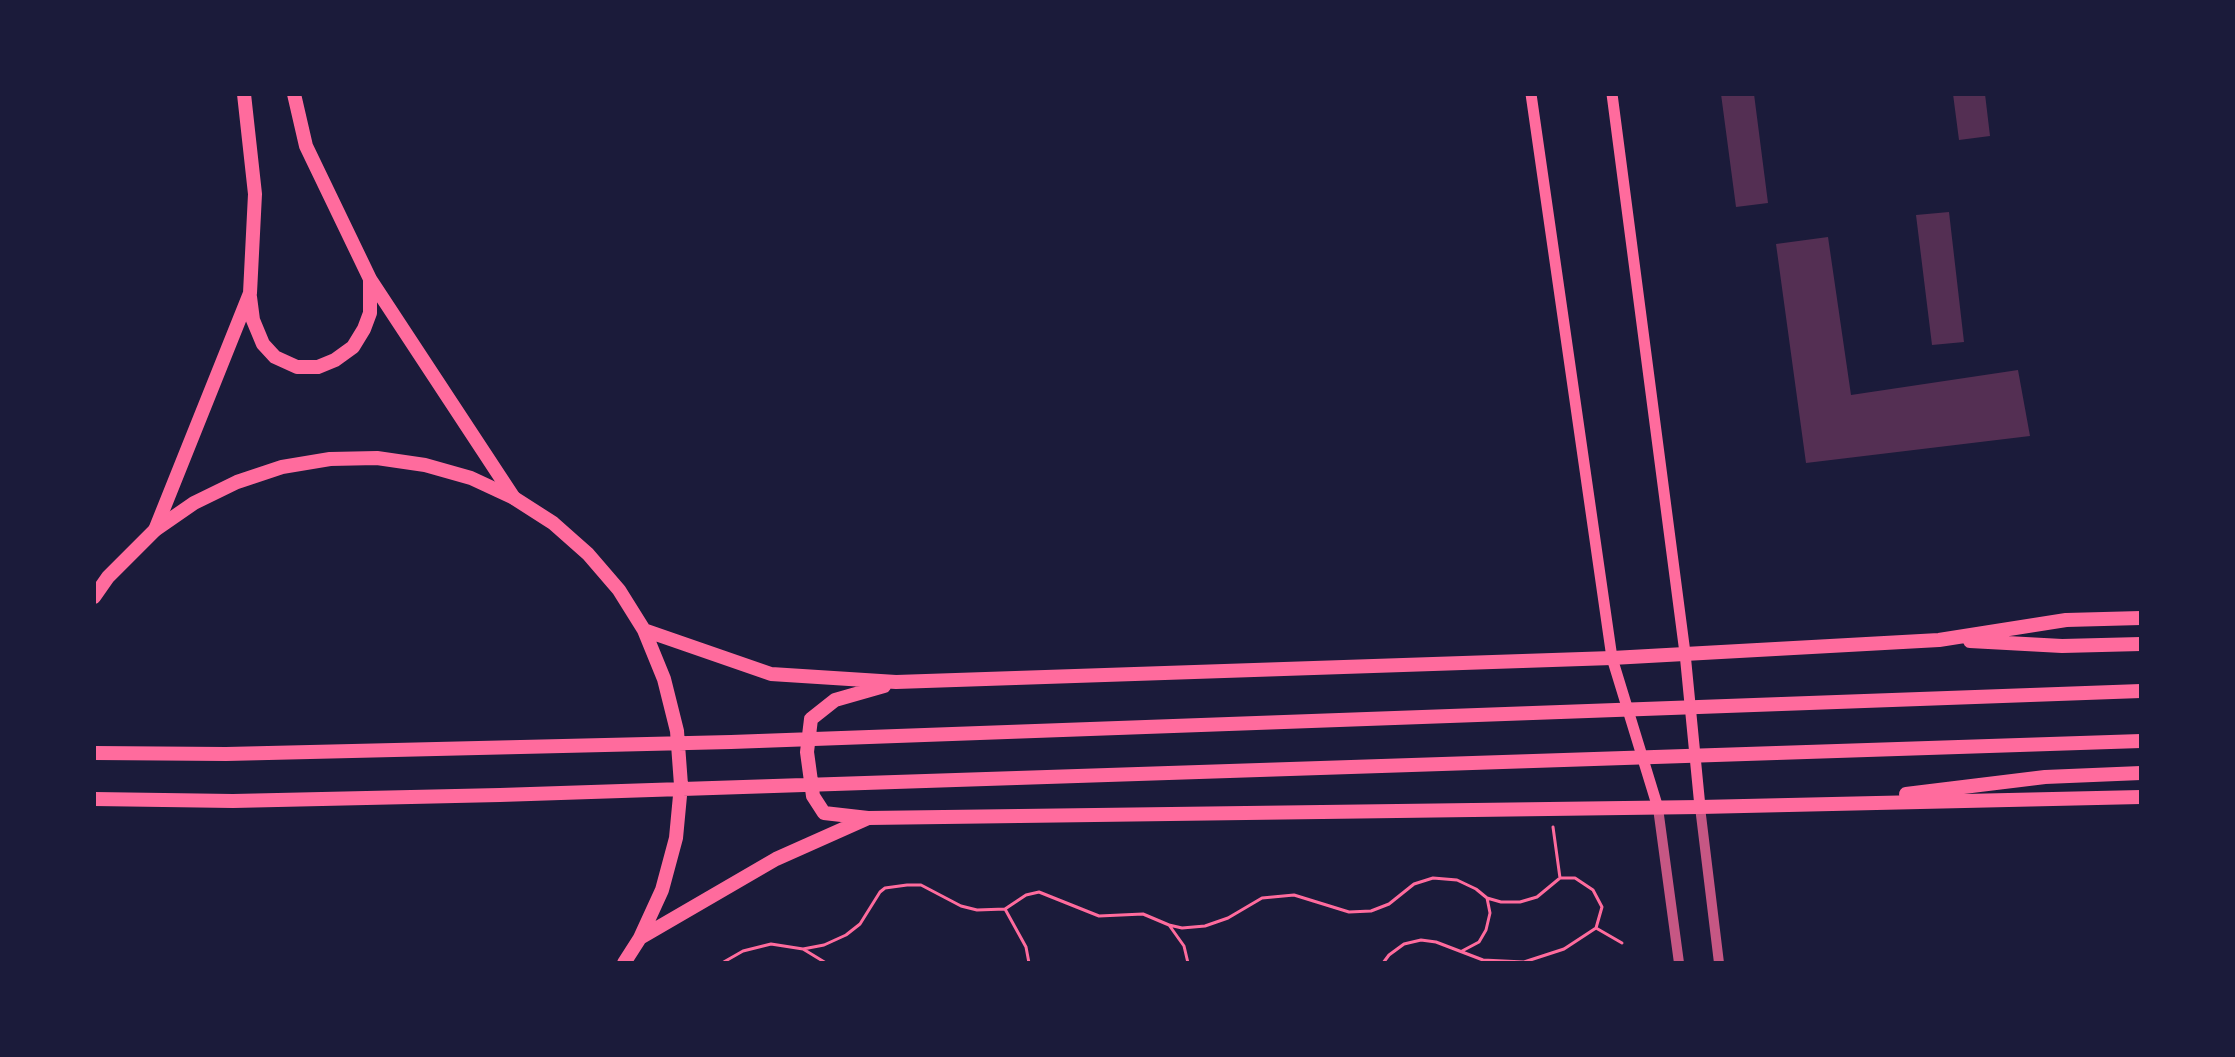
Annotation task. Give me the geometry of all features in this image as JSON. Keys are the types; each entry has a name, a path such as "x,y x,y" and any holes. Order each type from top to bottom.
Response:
{"highway":[{"path":"244,94 255,194 250,293 253,320 263,344 275,357 297,367 318,367 335,360 353,347 364,329 372,296 370,279"},
{"path":"294,94 306,146 370,279 514,498"},
{"path":"155,530 250,293"},
{"path":"94,597 101,580 155,530 194,503 237,482 282,467 330,459 377,458 425,465 471,478 514,498 553,523 588,554 619,590 644,630 664,679 674,718 681,785 676,838 662,890 640,938 624,963"},
{"path":"1939,640 2066,620 2141,618"},
{"path":"644,630 771,674 896,682 1612,658 1939,640 2062,646 2141,644"},
{"path":"896,682 835,700 811,719 807,752 813,796 824,813 868,818 1658,808 2141,797"},
{"path":"94,753 226,754 731,742 2141,691"},
{"path":"94,799 233,801 531,794 2141,741"},
{"path":"1826,804 2045,777 2141,773"},
{"path":"640,938 776,859 868,818"}],"main road":[{"path":"1531,94 1612,658 1658,808"},
{"path":"1612,94 1685,653 1700,807"}],"street":[{"path":"1700,807 1719,963"},
{"path":"1658,808 1679,963"}],"path":[{"path":"1550,809 1560,878"},
{"path":"803,949 837,940 854,930 885,888 921,885 968,908 997,911 1026,895 1039,892 1099,916 1143,914 1182,928 1205,926 1228,918 1262,898 1285,895 1304,897 1349,912 1371,911 1389,904 1414,884 1433,878 1457,880 1487,898 1501,902 1520,902 1537,897 1560,878 1569,877 1582,880 1598,895 1602,907 1596,928 1564,949 1524,962 1483,960 1429,940 1414,941 1396,949 1383,963"},
{"path":"1460,952 1479,942 1486,930 1490,913 1487,898"},
{"path":"1005,909 1026,947 1029,963"},
{"path":"1169,925 1184,946 1188,963"},
{"path":"1596,928 1622,943"},
{"path":"722,963 743,951 771,944 803,949 826,963"}],"building":[{"path":"1721,94 1754,94 1768,203 1736,207"},
{"path":"1953,94 1985,94 1990,136 1959,140"},
{"path":"1949,212 1964,342 1932,345 1916,215"},
{"path":"1828,237 1851,395 2018,370 2030,436 1806,463 1776,244"}]}
